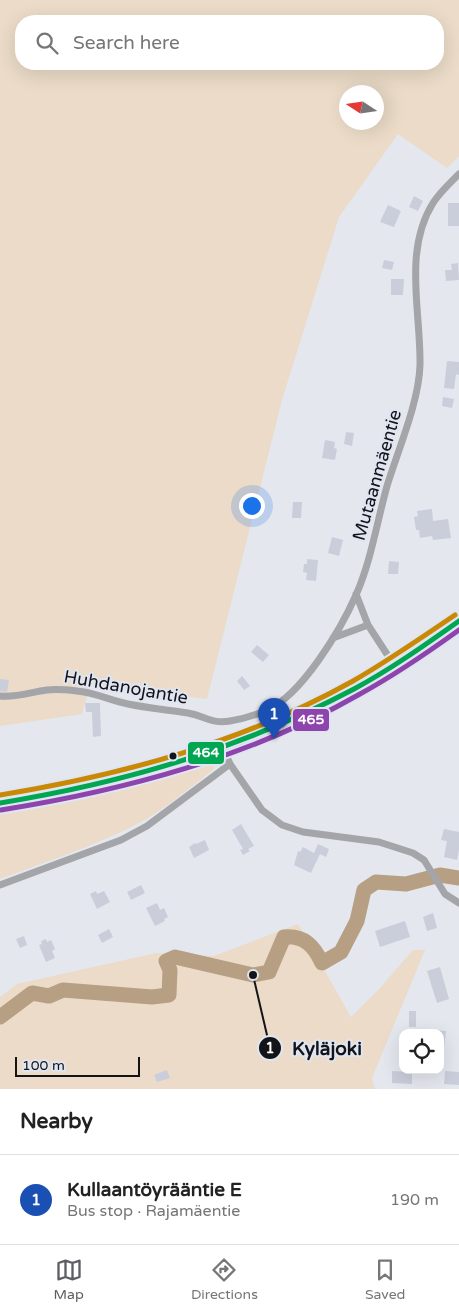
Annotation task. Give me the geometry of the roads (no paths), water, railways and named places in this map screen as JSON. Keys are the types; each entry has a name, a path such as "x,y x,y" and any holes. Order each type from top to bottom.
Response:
{"main road":[{"path":"0,804 87,788 146,773 223,748 305,713 394,665 459,621"}],"street":[{"name":"Mutaanmäentie","path":"216,723 268,710 282,700 323,656 356,594 417,392 420,368 415,267 418,242 424,221 433,203 444,188 459,174"},
{"path":"356,594 368,625 394,665"},
{"path":"333,638 368,625"},
{"name":"Huhdanojantie","path":"0,696 10,697 49,690 80,691 127,704 196,715 216,723"},
{"path":"223,748 230,764 262,810 282,825 303,832 371,841 413,852 424,860 444,894 459,903"},
{"path":"0,885 121,840 147,826 230,764"}],"waterway":[{"path":"0,1017 32,993 49,996 63,990 152,997 169,995 170,970 166,961 175,957 253,975 269,972 284,937 297,938 308,943 316,951 322,963 341,952 357,921 364,890 376,882 406,884 440,875 459,878"}],"place":[{"name":"Kullaantöyrääntie E","path":"274,739"},
{"name":"Kyläjoki","path":"253,975"}]}
